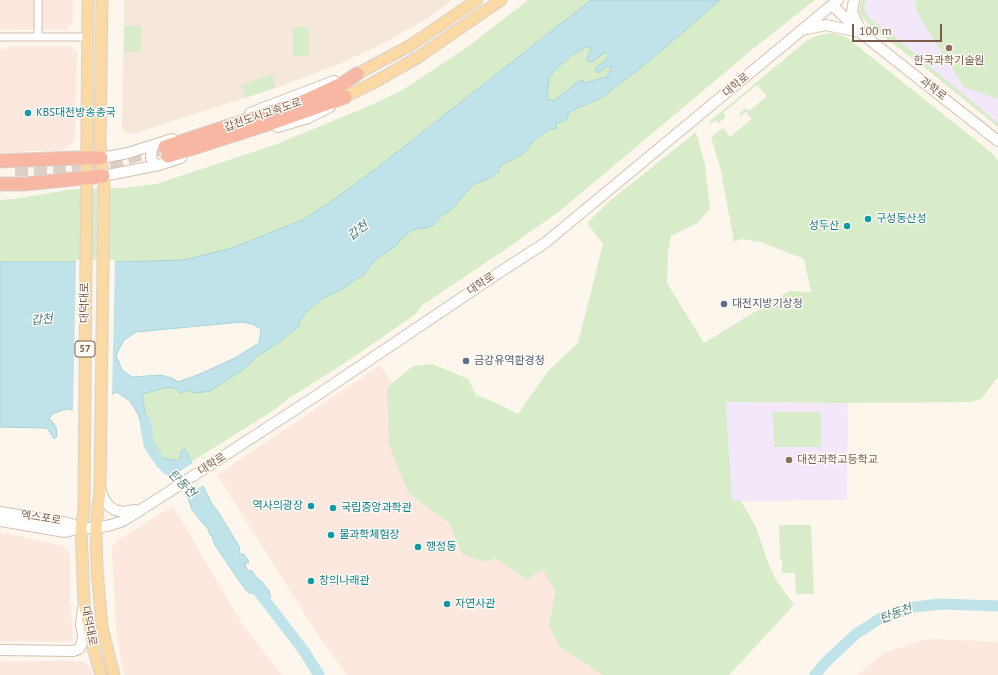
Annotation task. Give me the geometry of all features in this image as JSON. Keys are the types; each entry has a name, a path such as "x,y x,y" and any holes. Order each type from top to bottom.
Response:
{"highway":[{"name":"갑천도시고속도로","path":"161,153 305,101 342,84 357,74"},
{"name":"갑천도시고속도로","path":"161,153 254,129 345,97"},
{"path":"0,161 101,158"},
{"path":"0,170 18,177 30,179 32,173 31,166 24,160"},
{"path":"0,178 18,177 86,183 104,182"},
{"path":"0,184 18,177"}],"main road":[{"name":"대덕대로","path":"88,0 84,511 81,528 84,602 94,652 101,675"},
{"name":"대덕대로","path":"102,0 101,158 104,182 100,489 96,528 99,599 102,627 114,675"},
{"path":"357,74 411,45 477,0"},
{"path":"345,97 417,58 501,0"},
{"path":"854,0 852,12 862,33"},
{"name":"과학로","path":"835,2 862,33 998,141"},
{"name":"대학로","path":"96,528 123,521 169,492 545,243 835,2"},
{"path":"800,31 826,25 862,33"},
{"path":"101,158 128,153 161,153"},
{"path":"104,182 161,153"},
{"path":"100,489 104,499 109,506 115,510 123,512 133,511 150,504"},
{"name":"엑스포로","path":"0,512 68,523 81,528"},
{"name":"엑스포로","path":"0,521 65,532 81,528 96,528"},
{"path":"0,650 73,651 79,648 82,644 83,636 82,624 84,602"}],"street":[{"path":"38,0 38,37"},
{"path":"0,37 88,37"}],"shaded area":[{"path":"0,0 73,0 73,21 66,30 0,29"},
{"path":"124,0 453,0 428,18 380,45 339,64 273,89 135,133 125,132 122,127"},
{"name":"한국과학기술원","path":"861,0 998,0 998,127 929,71 870,26 859,12"},
{"path":"9,46 71,46 77,52 75,141 61,151 26,151 15,155 0,155 0,49 6,49"},
{"name":"국립중앙과학관","path":"380,365 392,383 387,387 408,493 449,523 462,554 495,558 527,580 542,568 555,590 549,626 560,647 603,675 347,675 320,638 217,475"},
{"name":"대전과학고등학교","path":"726,402 848,403 847,500 732,501"},
{"path":"173,506 241,622 282,675 124,675 116,632 112,548 116,541"},
{"path":"0,532 63,546 70,554 70,595 73,636 69,642 0,641"},
{"path":"941,639 998,642 998,675 857,675 884,653 922,640"},
{"path":"0,661 83,661 90,666 92,675 0,675"}],"green space":[{"path":"528,0 591,0 377,168 329,203 302,220 232,248 184,260 117,262 0,262 0,200 74,189 123,188 156,184 277,144 369,106 401,91 466,48"},
{"path":"720,0 815,0 754,48 561,210 421,306 416,314 346,362 288,399 274,410 191,462 185,449 180,459 177,461 160,458 149,435 148,419 145,412 142,394 168,387 177,389 180,393 189,390 195,393 244,369 256,357 279,342 299,326 300,320 307,311 323,298 341,290 356,279 363,276 376,259 396,246 401,239 412,230 433,225 441,216 451,210 474,184 488,179 498,172 499,168 503,164 523,154 534,140 556,126 556,123 563,122 568,114 573,110 601,98 648,62"},
{"path":"861,0 866,0 864,10 869,18 892,35 998,123 998,127 929,71 870,26 859,12"},
{"path":"915,0 998,0 998,99 964,87 922,21 916,8"},
{"path":"124,26 141,26 141,52 124,52"},
{"path":"293,27 309,27 309,56 293,56"},
{"path":"832,33 846,37 992,153 998,161 998,377 981,399 971,402 726,402 732,500 741,501 756,527 767,560 776,580 794,605 729,675 603,675 560,647 549,626 555,590 542,569 527,580 495,558 486,562 462,554 449,523 408,493 389,445 387,387 413,366 432,364 468,379 476,395 518,414 548,371 578,343 603,244 587,223 611,200 696,132 705,165 710,209 697,223 671,236 668,253 667,283 704,343 789,291 811,292 804,259 761,242 742,239 734,242 721,171 711,137 723,128 730,137 752,119 746,112 740,116 739,114 746,108 749,111 767,96 757,85 723,113 726,117 718,124 716,120 710,124 709,122 806,41 819,35"},
{"path":"584,47 589,47 591,50 587,58 592,62 605,52 609,55 605,61 596,67 596,72 605,67 612,66 607,77 584,83 583,80 579,81 554,101 547,99 549,78 555,70 574,53 581,51"},
{"path":"272,74 276,87 246,98 241,85"},
{"path":"773,412 821,412 821,447 774,447"},
{"path":"779,525 811,525 814,594 796,594 795,573 782,573"}],"water":[{"name":"갑천","path":"591,0 720,0 648,62 601,98 573,110 568,114 567,119 563,122 556,123 556,129 550,129 534,140 523,154 503,164 499,168 498,172 488,179 474,184 451,210 441,216 433,225 423,229 419,228 412,230 401,239 396,246 376,259 363,276 356,279 341,290 323,298 307,311 300,320 299,326 279,342 256,357 244,369 210,391 195,393 189,390 180,393 177,389 168,387 142,394 145,412 148,419 149,435 145,435 138,414 130,401 117,392 95,403 72,410 66,409 54,413 49,418 56,427 57,436 54,439 47,428 0,427 0,262 117,262 184,260 232,248 302,220 329,203 377,168","holes":["584,47 589,47 591,50 587,58 588,61 592,62 605,52 609,55 605,61 596,67 596,72 600,72 605,67 612,66 607,77 584,83 583,80 579,81 554,101 547,99 549,78 555,70 574,53 581,51","242,322 252,324 260,328 259,343 235,358 178,382 172,378 160,375 132,377 122,370 116,355 124,340 136,332"]},
{"path":"185,449 212,504 240,548 239,551 241,555 242,556 243,553 248,560 249,563 245,562 247,570 252,571 262,582 269,591 272,601 259,604 242,585 215,545 208,529 192,510 188,498 155,462 160,458 177,461 180,459 181,451"}],"pier":[{"path":"76,260 115,260 112,397 96,405 73,412"},
{"path":"194,462 205,484 184,497 169,479"},
{"path":"246,593 273,598 274,602 258,605"}],"waterway":[{"name":"탄동천","path":"145,421 149,445 161,463 169,470"},
{"name":"탄동천","path":"258,591 304,651 319,675"},
{"name":"탄동천","path":"815,675 827,661 856,634 879,619 914,607 941,604 998,606"}],"tunnel":[{"path":"15,170 88,167 111,163 165,147"}],"place":[{"name":"한국과학기술원","path":"949,48"},
{"name":"KBS대전방송총국","path":"28,113"},
{"name":"구성동산성","path":"868,219"},
{"name":"성두산","path":"847,226"},
{"name":"대전지방기상청","path":"724,304"},
{"name":"금강유역환경청","path":"466,361"},
{"name":"대전과학고등학교","path":"789,460"},
{"name":"역사의광장","path":"311,506"},
{"name":"국립중앙과학관","path":"333,508"},
{"name":"물과학체험장","path":"331,535"},
{"name":"행정동","path":"418,547"},
{"name":"창의나래관","path":"311,581"},
{"name":"자연사관","path":"447,604"}]}
